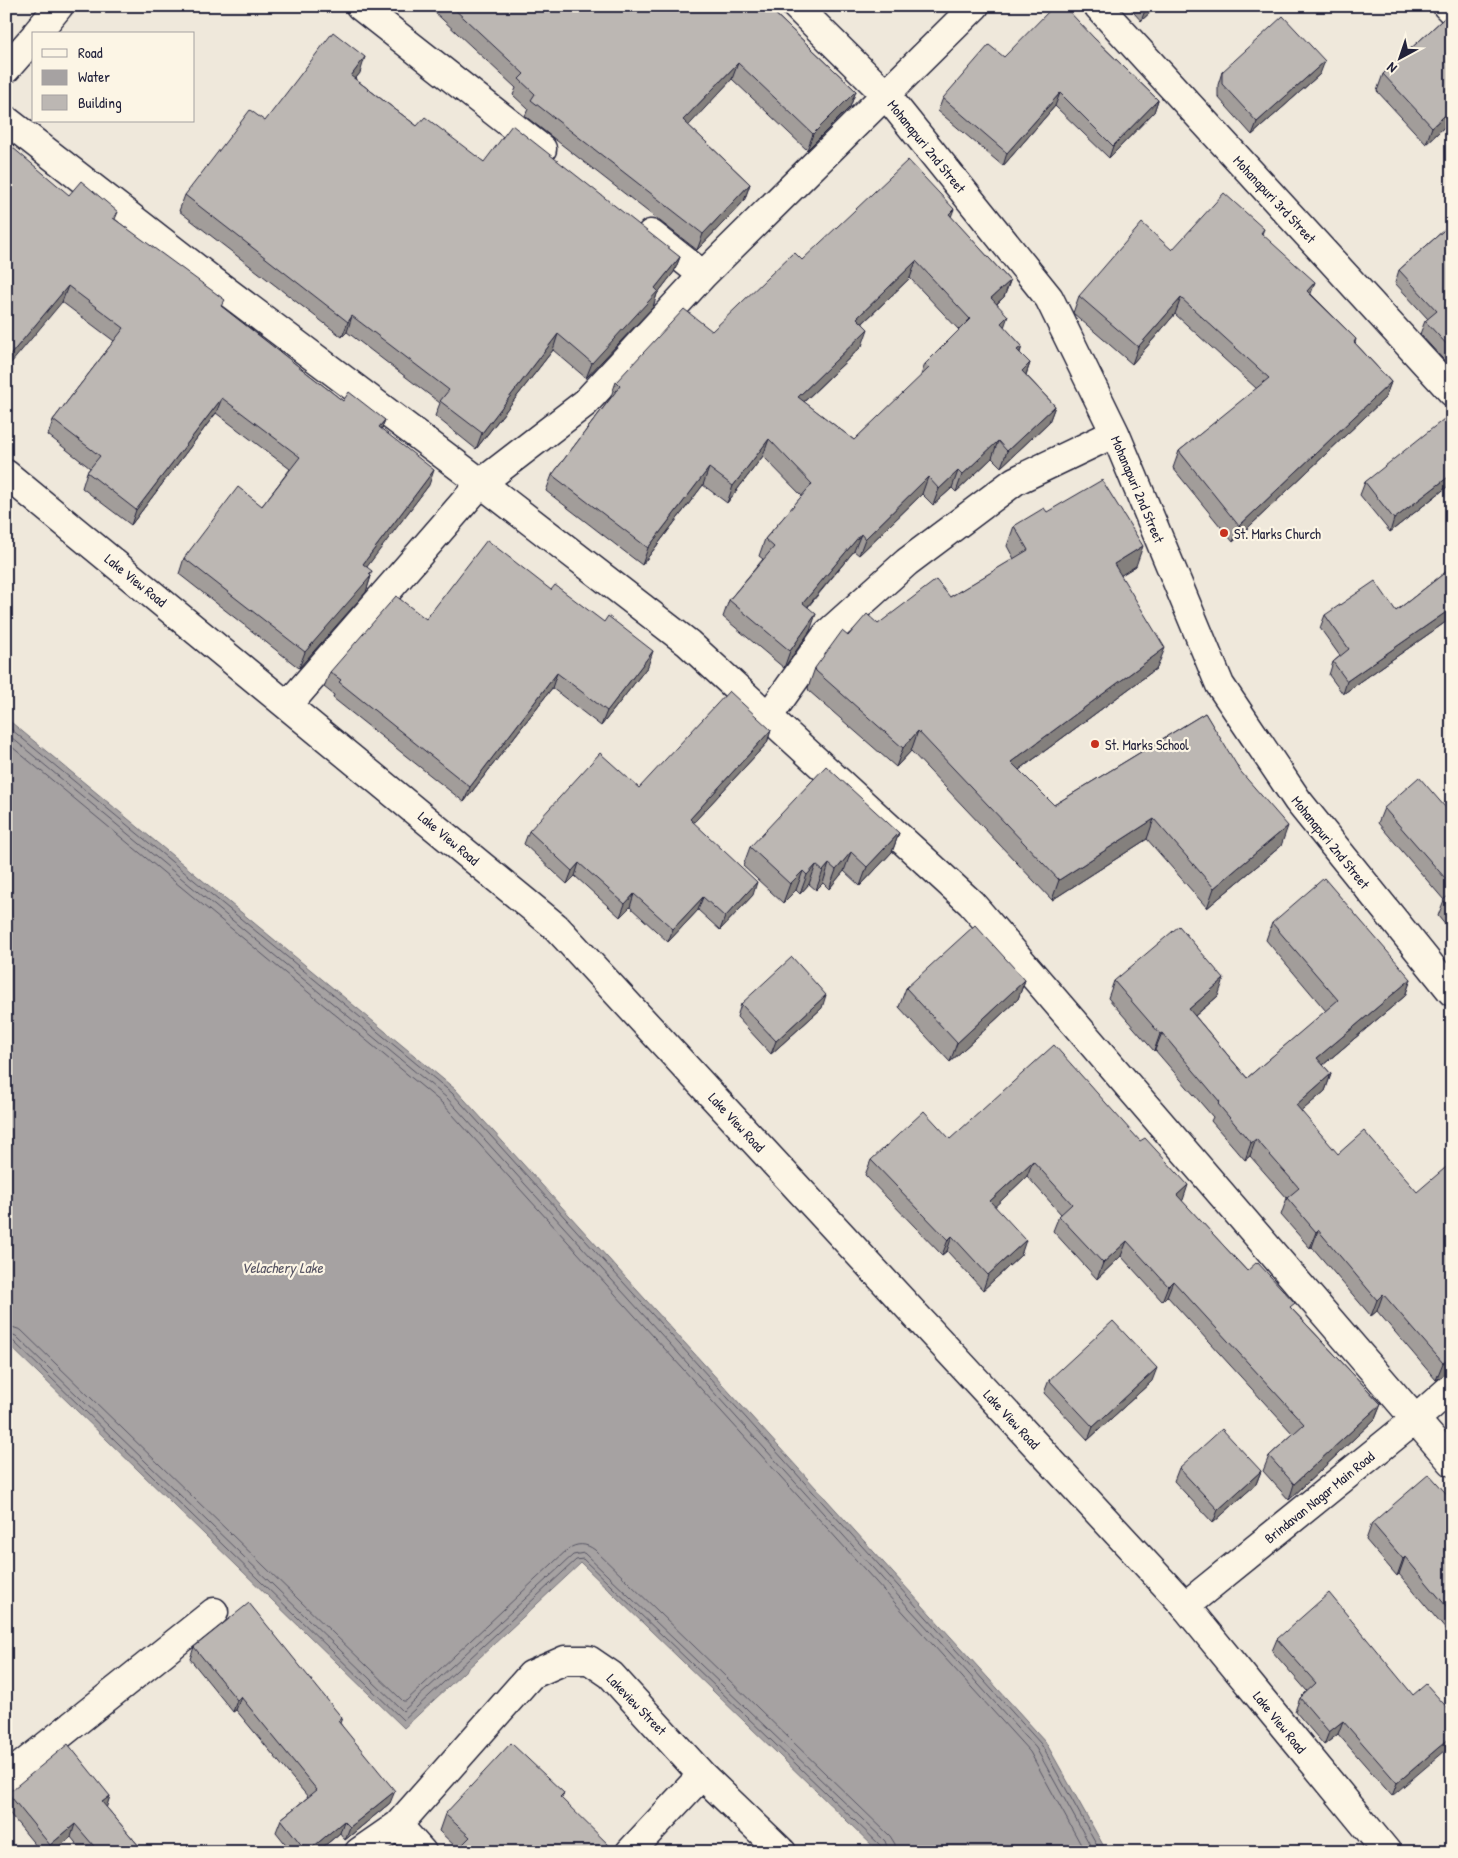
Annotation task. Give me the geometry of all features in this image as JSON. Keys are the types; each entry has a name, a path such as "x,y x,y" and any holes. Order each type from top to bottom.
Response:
{"street":[{"path":"37,32 59,6"},
{"path":"360,6 562,165"},
{"name":"Mohanapuri 2nd Street","path":"796,6 886,95 1049,298 1115,433 1220,685 1298,802 1452,992"},
{"path":"288,705 481,483 585,403 703,275 975,6"},
{"name":"Mohanapuri 3rd Street","path":"1098,6 1452,392"},
{"path":"1447,6 1452,11"},
{"path":"6,69 32,39"},
{"path":"6,120 688,643 971,903 1452,1462"},
{"path":"633,220 703,275"},
{"path":"768,717 827,634 906,562 1015,481 1115,433"},
{"name":"Lake View Road","path":"6,474 556,927 1185,1606 1387,1852"},
{"name":"Brindavan Nagar Main Road","path":"1185,1606 1416,1419 1452,1386"},
{"path":"6,1778 214,1612"},
{"name":"Lakeview Street","path":"359,1852 398,1825 531,1675 565,1660 589,1660 611,1675 702,1775 782,1852"},
{"path":"630,1852 702,1775"},
{"path":"398,1825 422,1852"}],"water":[{"name":"Velachery Lake","path":"6,718 455,1089 1045,1741 1107,1852 879,1852 581,1563 404,1728 6,1342"}],"building":[{"path":"451,6 767,6 856,91 813,134 738,63 683,120 750,184 703,234 531,100 535,94 519,79 524,74"},
{"path":"1054,6 1064,6 1158,100 1113,146 1060,93 1007,153 943,98 989,45 1004,57"},
{"path":"1452,11 1452,109 1432,127 1383,74"},
{"path":"1283,16 1325,61 1257,122 1222,84 1222,72"},
{"path":"333,32 365,57 351,76 417,126 425,117 484,162 512,125 680,257 655,288 658,291 592,363 558,334 482,433 440,401 449,390 352,316 348,322 185,195 250,110 265,121"},
{"path":"6,142 69,195 81,181 118,212 113,218 225,300 221,306 343,401 349,392 385,420 379,427 434,470 363,564 372,571 369,574 371,576 305,652 184,558 238,487 262,506 300,457 222,398 136,510 87,472 100,456 53,420 124,328 68,286 6,360"},
{"path":"908,160 954,209 949,214 1010,281 991,298 1008,316 1001,323 1022,346 1017,350 1030,363 1022,371 1055,406 1007,451 998,441 962,475 958,471 939,489 928,477 865,539 861,534 803,603 816,614 790,651 729,600 774,547 765,539 812,484 769,439 733,486 709,468 648,548 552,475 620,386 616,382 684,309 712,331 794,252 802,260","holes":["916,261 970,319 925,364 929,368 854,440 798,397 868,329 857,318"]},
{"path":"1224,193 1264,229 1261,233 1315,282 1307,291 1356,339 1354,342 1391,382 1239,526 1179,451 1269,378 1181,298 1138,347 1079,296 1142,223 1172,250"},
{"path":"1452,223 1452,350 1425,321 1437,311 1399,270"},
{"path":"1444,419 1452,428 1452,474 1394,519 1365,482"},
{"path":"1102,480 1143,546 1114,564 1165,648 1011,762 1054,805 1205,713 1241,772 1288,826 1214,888 1154,819 1059,880 918,731 903,748 816,671 815,668 842,631 848,636 867,614 878,624 936,580 950,597 1028,550 1014,526 1044,508 1047,512"},
{"path":"487,540 551,590 555,585 604,622 608,616 653,651 607,711 557,673 470,787 339,682 341,680 330,672 396,596 426,619"},
{"path":"1452,567 1452,608 1347,681 1333,662 1349,649 1325,615 1375,581 1396,611"},
{"path":"729,691 771,730 690,819 757,882 725,917 703,897 673,929 634,894 625,904 579,863 572,871 529,831 600,753 639,788"},
{"path":"826,766 899,833 867,867 851,852 836,870 829,864 823,871 816,865 807,875 803,871 790,884 750,847"},
{"path":"1419,777 1452,815 1452,886 1384,808"},
{"path":"1324,878 1411,979 1317,1058 1331,1074 1296,1105 1338,1154 1364,1131 1417,1192 1452,1162 1452,1357 1443,1363 1383,1294 1377,1300 1318,1230 1316,1232 1287,1198 1299,1188 1256,1139 1251,1143 1218,1104 1220,1102 1162,1033 1160,1034 1114,981 1179,926 1224,979 1189,1009 1247,1078 1338,1000 1272,923"},
{"path":"1452,893 1452,910 1443,900"},
{"path":"975,925 1025,980 957,1043 906,988"},
{"path":"792,957 826,995 776,1041 741,1004"},
{"path":"1054,1045 1140,1141 1145,1138 1188,1185 1177,1195 1247,1271 1257,1262 1295,1303 1290,1307 1381,1404 1294,1484 1269,1456 1304,1424 1173,1281 1168,1286 1127,1241 1103,1263 1059,1216 1072,1204 1033,1161 990,1201 1026,1240 988,1275 952,1236 948,1240 871,1160 924,1111 950,1139"},
{"path":"1113,1321 1157,1368 1093,1427 1049,1380"},
{"path":"1222,1429 1261,1471 1218,1510 1179,1468"},
{"path":"1429,1474 1452,1500 1452,1613 1405,1557 1403,1559 1372,1523"},
{"path":"1329,1593 1413,1695 1426,1684 1452,1713 1452,1736 1397,1783 1343,1721 1329,1732 1300,1698 1316,1683 1277,1639"},
{"path":"249,1603 342,1718 338,1721 395,1791 350,1827 344,1821 307,1852 281,1819 317,1790 241,1697 237,1700 194,1647"},
{"path":"511,1743 564,1793 560,1797 616,1852 455,1852 470,1837 445,1814"},
{"path":"68,1744 110,1796 102,1802 144,1852 99,1852 75,1824 50,1845 8,1793"}],"place":[{"name":"St. Marks Church","path":"1224,533"},
{"name":"St. Marks School","path":"1095,744"}]}
